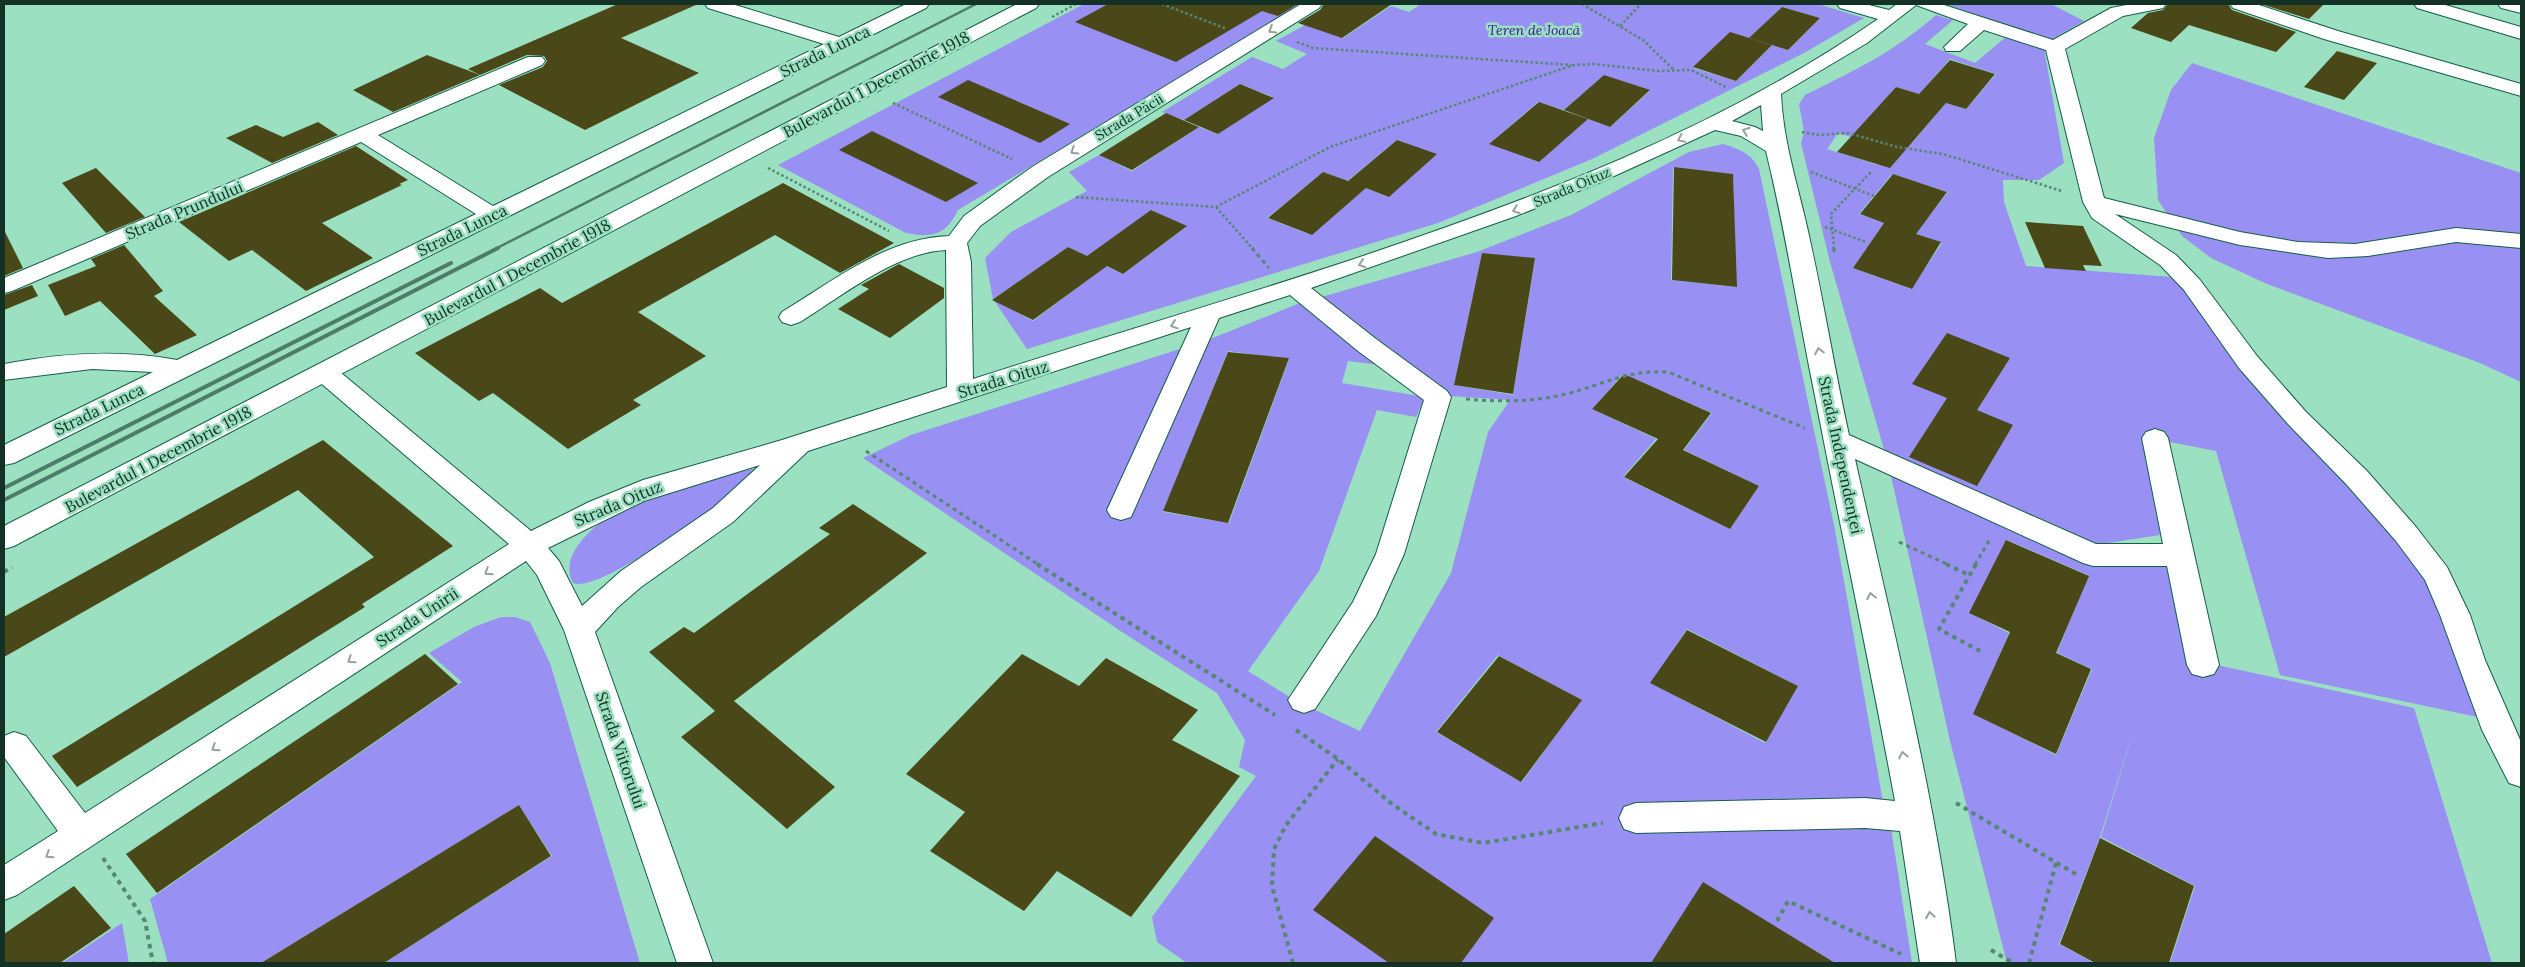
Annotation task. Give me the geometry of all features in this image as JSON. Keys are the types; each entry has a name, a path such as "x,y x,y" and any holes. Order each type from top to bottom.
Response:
{"street":[{"path":"714,4 840,43"},
{"name":"Strada Lunca","path":"4,456 920,4"},
{"name":"Bulevardul 1 Decembrie 1918","path":"4,540 1030,4"},
{"name":"Strada Păcii","path":"956,243 972,221 1040,172 1313,4"},
{"path":"1846,4 1892,17"},
{"name":"Strada Oituz","path":"529,546 580,517 632,494 716,467 798,445 1209,314 1285,280 1460,232 1516,210 1599,176 1713,124 1867,35 1908,4"},
{"path":"1924,4 2055,47 2117,12 2157,4"},
{"path":"2239,4 2331,35 2521,90"},
{"path":"2423,4 2521,33"},
{"path":"2507,4 2521,8"},
{"path":"1954,47 1982,22"},
{"path":"2055,47 2094,202 2100,213 2168,260 2192,285 2248,362 2297,418 2358,478 2406,534 2437,575 2455,616 2498,730 2521,773"},
{"name":"Strada Prundului","path":"4,286 535,61"},
{"name":"Strada Independenței","path":"1763,96 1794,218 1838,441 1855,514 1915,817 1938,963"},
{"path":"1713,124 1774,137"},
{"path":"364,135 492,214"},
{"path":"2094,202 2237,237 2287,247 2330,252 2367,251 2434,237 2488,237 2521,241"},
{"path":"791,317 892,255 918,246 956,243 959,262 960,392"},
{"path":"1285,280 1394,366 1438,397 1390,554 1365,608 1304,700"},
{"path":"1121,510 1209,314"},
{"path":"4,372 128,360 155,363 180,369"},
{"path":"325,373 493,513 529,546"},
{"path":"2155,438 2204,665"},
{"path":"1838,441 2093,555 2179,554"},
{"name":"Strada Oituz","path":"579,630 607,599 631,579 724,514 798,445"},
{"name":"Strada Viitorului","path":"529,546 549,569 579,630 695,963"},
{"name":"Strada Unirii","path":"4,884 529,546"},
{"path":"14,746 80,834"},
{"path":"1636,818 1865,813 1915,817"}],"path":[{"path":"1162,4 1263,36 1313,48 1574,65 1594,64 1658,71 1674,69 1691,70 1763,96"},
{"path":"1582,4 1643,40 1674,69"},
{"path":"1620,26 1642,4"},
{"path":"1076,197 1216,206 1330,148 1574,65"},
{"path":"890,102 1040,172"},
{"path":"1774,137 1848,132 1897,147 1944,154 2094,202"},
{"path":"766,167 918,246"},
{"path":"1834,252 1831,214 1871,172"},
{"path":"1825,177 1874,196"},
{"path":"1216,206 1285,280"},
{"path":"1833,229 1866,242"},
{"path":"1438,397 1482,400 1552,397 1624,373 1648,370 1668,372 1838,441"},
{"path":"861,448 1012,548 1282,720"},
{"path":"1982,652 1939,629 1991,537"},
{"path":"1899,542 1969,575"},
{"path":"1290,726 1338,759 1392,804 1436,834 1483,843 1636,818"},
{"path":"1293,963 1272,886 1274,849 1286,825 1338,759"},
{"path":"1956,803 2078,876"},
{"path":"80,834 101,855 145,921 153,963"},
{"path":"2029,963 2056,863"},
{"path":"1777,921 1788,901 1910,958"},
{"path":"1991,950 2013,963"}],"green space":[{"path":"1084,4 1301,4 958,210 949,225 938,233 924,235 906,233 778,165"},
{"name":"Teren de Joacă","path":"1421,4 1818,4 1864,18 1804,53 1592,159 1438,223 1027,349 993,299 985,258 1011,232 1087,191 1069,172 1099,155 1132,171 1199,127 1218,134 1273,97 1240,84 1184,120 1162,112 1252,57 1283,69 1307,54 1276,41 1305,25 1343,38 1391,6 1409,12","holes":["1782,7 1820,18 1788,50 1772,45 1736,81 1693,68 1750,39","1604,75 1650,91 1610,127 1588,119 1538,162 1490,143 1538,102 1564,110","1397,140 1436,154 1388,197 1366,188 1311,235 1267,218 1323,172 1347,181","1152,210 1186,227 1123,274 1106,266 1033,321 993,299 1068,247 1087,256"]},
{"path":"1946,4 2051,4 2084,21 2050,40"},
{"path":"1936,15 1953,20 1925,44 1975,63 2007,36 2044,48 2064,163 2039,180 2003,180 2004,202 2026,266 2172,277 2417,558 2482,718 2280,675 2216,451 2144,437 2160,535 2088,546 1887,460 1830,262 1801,143 1804,131 1799,104 1805,95 1873,60","holes":["1950,59 1996,74 1966,109 1946,103 1912,143 1861,126 1896,87 1919,94","1838,133 1889,149 1878,165 1827,149","1892,174 1948,192 1915,234 1942,243 1911,289 1853,268 1884,223 1859,214"]},
{"path":"2192,63 2521,173 2521,382 2480,363 2267,284 2211,258 2182,236 2158,200 2154,138 2171,90"},
{"path":"1723,144 1744,152 1759,169 1835,530 1883,802 1891,828 1912,963 1187,963 1157,942 1152,917 1256,776 1239,767 1245,740 1217,693 1122,632 863,458 911,435 1186,347 1111,515 1129,518 1205,341 1305,301 1387,366 1348,361 1342,383 1425,397 1416,417 1377,410 1319,571 1248,671 1296,701 1360,731 1451,573 1488,432 1510,400 1451,396 1436,392 1318,298 1477,252 1571,215 1689,152","holes":["1673,167 1733,174 1736,287 1671,280","1482,253 1535,259 1513,395 1454,385","1228,351 1289,359 1229,523 1163,512","1623,374 1712,413 1684,450 1759,486 1730,529 1623,477 1656,439 1592,409","1687,629 1798,686 1765,743 1651,683","1498,655 1581,700 1522,782 1436,732"]},
{"path":"763,467 765,469 727,497 639,558 611,573 588,582 573,583 570,575 570,566 575,550 589,532 609,517 633,504 660,493"},
{"path":"1891,476 2093,562 2171,563 2194,660 2414,708 2492,963 2170,963 2195,886 2101,837 2140,710 2100,837 2059,944 2094,963 2007,963 1950,741","holes":["2007,540 2088,575 2057,653 2092,669 2056,755 1974,714 2009,633 1970,613"]},
{"path":"501,617 515,617 530,622 550,663 640,963 384,963 552,856 519,805 261,963 168,963 150,899 462,682 429,653 474,627"},
{"path":"122,923 129,963 62,963"}],"building":[{"path":"618,4 698,4 621,38 699,73 585,130 499,85 543,67 547,61 544,56 527,55 480,75 468,69"},
{"path":"1108,4 1298,4 1278,16 1262,11 1176,62 1075,22"},
{"path":"1324,4 1392,4 1342,38 1298,23 1320,10"},
{"path":"2168,4 2228,4 2232,10 2296,32 2276,52 2189,25 2171,42 2131,28 2148,13 2163,10"},
{"path":"2261,4 2324,4 2309,19"},
{"path":"1782,7 1820,18 1788,50 1749,38"},
{"path":"1730,32 1772,45 1736,81 1693,67"},
{"path":"2337,51 2377,63 2344,100 2304,87"},
{"path":"427,55 480,75 393,112 353,90"},
{"path":"1950,60 1995,74 1966,109 1946,103 1890,168 1837,152 1896,87 1919,94"},
{"path":"1604,75 1650,90 1610,127 1564,110"},
{"path":"968,80 1070,124 1040,143 938,97"},
{"path":"1240,84 1274,98 1218,134 1184,120"},
{"path":"1539,102 1588,119 1539,162 1489,144"},
{"path":"1166,113 1199,127 1132,170 1099,155"},
{"path":"318,122 338,135 272,163 226,138 256,125 283,137"},
{"path":"872,131 978,183 946,202 839,150"},
{"path":"1397,140 1437,154 1389,197 1366,188 1312,235 1268,218 1323,172 1348,181"},
{"path":"356,146 408,180 399,184 402,185 322,223 373,258 306,291 252,250 229,261 179,222"},
{"path":"1674,167 1733,174 1737,287 1672,280"},
{"path":"96,168 145,217 106,233 62,183"},
{"path":"1893,174 1947,192 1916,234 1941,242 1912,289 1853,268 1884,223 1860,214"},
{"path":"783,183 894,243 840,273 775,235 638,312 706,356 633,400 641,405 568,449 493,393 479,401 415,353 540,288 562,303"},
{"path":"1151,210 1187,226 1123,274 1107,266 1033,320 992,300 1068,247 1087,256"},
{"path":"2025,222 2083,226 2102,266 2083,265 2086,271 2045,268"},
{"path":"4,230 23,268 4,276"},
{"path":"124,245 163,291 154,296 197,335 155,354 100,301 65,316 48,285 96,266 91,259"},
{"path":"1482,253 1535,258 1513,394 1454,385"},
{"path":"899,264 944,288 944,298 890,338 838,309 869,289 861,285"},
{"path":"32,285 38,296 4,310 4,295"},
{"path":"1947,333 2010,358 1977,410 2013,425 1977,486 1909,457 1947,398 1912,384"},
{"path":"1228,352 1289,358 1228,523 1163,511"},
{"path":"1624,374 1711,413 1683,450 1759,486 1730,529 1624,477 1658,439 1592,409"},
{"path":"323,440 453,546 362,604 365,607 77,787 52,756 374,557 298,490 4,657 4,617"},
{"path":"853,504 927,553 734,701 835,787 787,829 681,737 715,711 649,652 684,627 694,633 830,534 819,528"},
{"path":"2006,540 2089,576 2056,653 2091,669 2056,754 1973,714 2010,632 1969,613"},
{"path":"1687,630 1798,686 1766,742 1650,683"},
{"path":"425,654 458,684 157,893 126,854"},
{"path":"1022,654 1079,686 1106,658 1198,710 1172,740 1240,776 1131,917 1057,871 1024,911 930,851 965,812 906,774"},
{"path":"1499,656 1582,700 1521,782 1437,732"},
{"path":"519,805 551,856 384,963 261,963"},
{"path":"1375,836 1494,918 1461,963 1389,963 1313,910"},
{"path":"2100,838 2194,886 2169,963 2095,963 2060,944"},
{"path":"1703,882 1835,963 1651,963"},
{"path":"74,886 111,928 60,963 4,963 4,934"}],"railway":[{"path":"495,249 976,4"},
{"path":"4,500 498,248"},
{"path":"4,488 451,263"}]}
